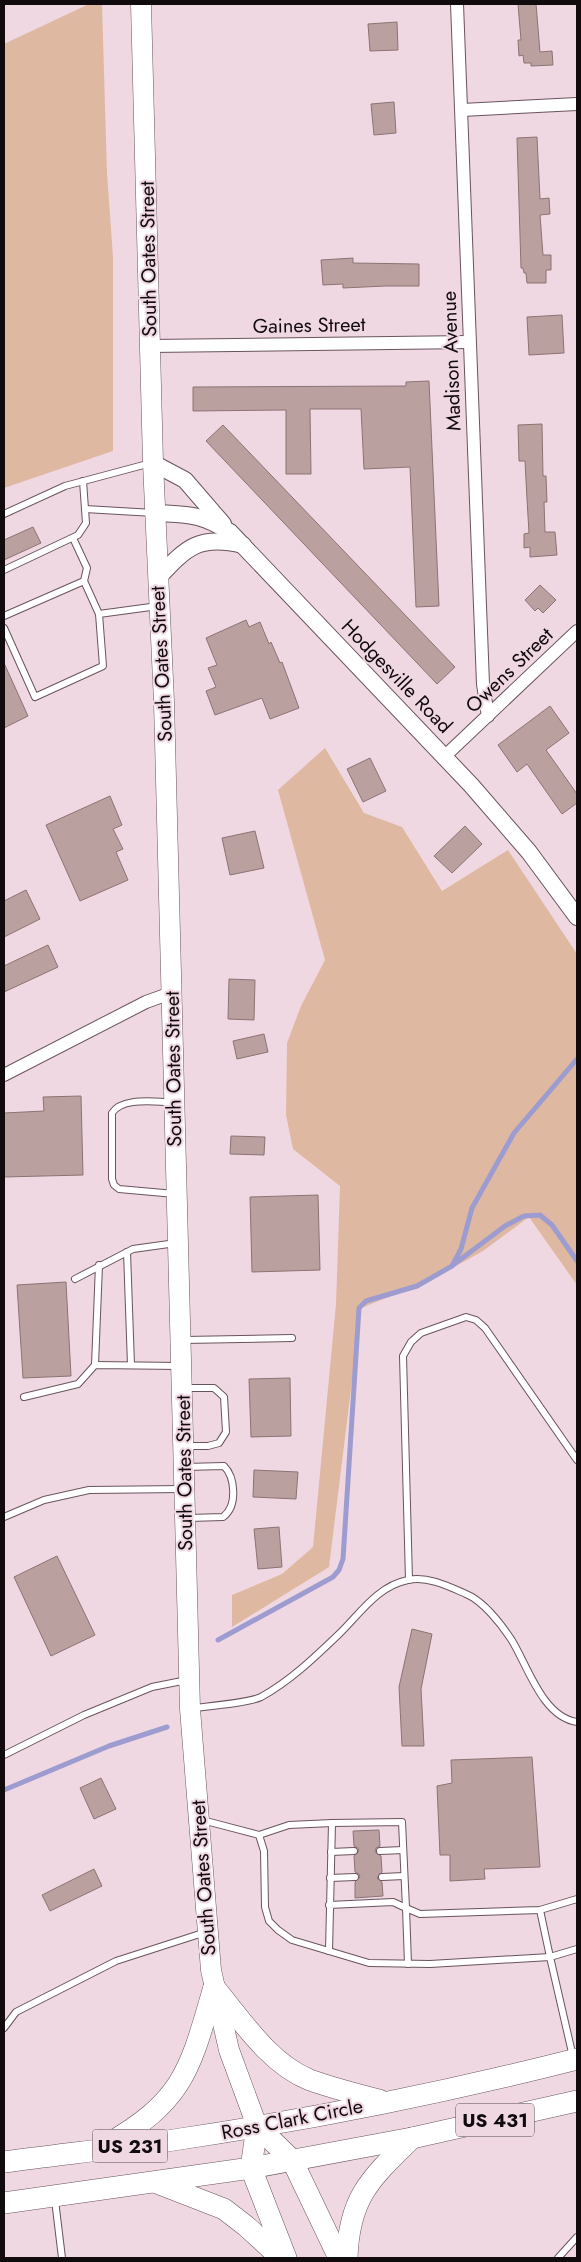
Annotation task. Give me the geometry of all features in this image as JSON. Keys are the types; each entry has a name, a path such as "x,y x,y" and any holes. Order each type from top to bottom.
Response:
{"highway":[{"path":"214,1987 261,2044 286,2066 308,2079 384,2102"},
{"path":"97,2150 136,2128 160,2108 177,2088 194,2057 214,1987"},
{"name":"Ross Clark Circle","path":"4,2162 180,2139 257,2126 384,2102 576,2059"},
{"name":"Ross Clark Circle","path":"4,2203 251,2168 412,2138 577,2101"},
{"name":"South Oates Street","path":"257,2126 292,2160 339,2258"},
{"name":"South Oates Street","path":"257,2126 251,2168 286,2258"},
{"path":"347,2258 350,2222 359,2197 372,2177 412,2138"},
{"name":"US 231","path":"157,2182 224,2209 281,2258"}],"main road":[{"name":"South Oates Street","path":"141,4 153,463 158,606 164,702 190,1709 210,1970 229,2050 257,2126"}],"street":[{"name":"Madison Avenue","path":"457,4 483,684 488,716"},
{"path":"462,110 577,104"},
{"name":"Gaines Street","path":"150,346 469,342"},
{"path":"153,463 185,480 230,532"},
{"name":"Hodgesville Road","path":"155,513 194,515 210,520 230,532 445,756 528,852 577,917"},
{"path":"157,579 177,558 192,547 207,541 224,541 243,545"},
{"name":"Owens Street","path":"445,756 577,631"},
{"path":"4,1075 146,1002 171,993"}],"lane":[{"path":"4,514 65,486 153,463"},
{"path":"4,570 73,538 83,529 86,523 83,481"},
{"path":"85,509 155,513"},
{"path":"4,628 34,696 39,697 103,666 99,614 84,581 87,568 73,538"},
{"path":"4,616 84,581"},
{"path":"99,614 158,606"},
{"path":"174,1102 130,1103 115,1108 112,1113 112,1179 114,1185 119,1189 176,1195"},
{"path":"75,1279 127,1252 178,1242"},
{"path":"127,1252 131,1365"},
{"path":"24,1397 78,1384 95,1365 99,1266"},
{"path":"409,1580 403,1356 411,1342 422,1333 466,1317 476,1320 485,1328 577,1460"},
{"path":"180,1340 292,1338"},
{"path":"95,1365 181,1366"},
{"path":"182,1388 214,1388 219,1390 224,1397 226,1432 219,1443 208,1446 183,1446"},
{"path":"184,1467 224,1466 230,1472 232,1479 232,1503 227,1514 223,1517 185,1518"},
{"path":"4,1517 44,1500 90,1490 184,1489"},
{"path":"190,1709 259,1698 286,1680 322,1651 373,1598 387,1587 409,1580 437,1582 470,1596 490,1613 511,1640 530,1677 549,1706 572,1722 577,1722"},
{"path":"4,1755 84,1716 152,1687 189,1680"},
{"path":"199,1819 259,1835 290,1825 402,1822 408,1964"},
{"path":"329,1951 332,1823"},
{"path":"259,1835 264,1851 265,1906 269,1921 292,1940 369,1963 408,1964 550,1957 577,1949"},
{"path":"380,1851 403,1850"},
{"path":"331,1852 354,1851"},
{"path":"382,1877 404,1876"},
{"path":"330,1878 355,1877"},
{"path":"329,1905 393,1902 420,1914 540,1910 577,1899"},
{"path":"540,1910 576,2059"},
{"path":"4,2028 16,2012 116,1961 208,1931"},
{"path":"55,2197 62,2258"},
{"path":"558,2258 577,2237"}],"shaded area":[{"path":"89,4 102,4 107,173 113,257 113,451 4,488 4,44"},
{"path":"325,748 364,813 402,827 442,891 508,850 577,954 577,1285 529,1217 483,1251 429,1281 361,1308 329,1567 232,1627 232,1595 282,1574 313,1547 336,1304 340,1186 293,1149 286,1115 287,1043 301,1006 325,960 278,790"}],"building":[{"path":"518,4 536,4 540,52 552,51 553,65 531,66 531,63 524,63 523,55 519,56 518,40 521,40"},
{"path":"397,22 398,50 370,51 368,24"},
{"path":"394,102 396,133 374,135 371,104"},
{"path":"537,137 540,199 549,198 550,214 540,215 543,255 551,255 551,270 546,270 546,283 527,283 526,273 521,268 517,138"},
{"path":"353,258 353,263 419,264 419,286 343,288 343,284 323,285 321,260"},
{"path":"562,315 564,353 529,355 527,317"},
{"path":"429,381 439,606 416,607 410,467 364,469 361,409 310,409 311,474 286,474 286,410 193,411 193,387 406,386 406,382"},
{"path":"542,424 543,476 546,476 547,502 544,502 545,532 555,532 557,555 530,557 530,547 524,548 524,534 529,533 525,461 519,461 518,425"},
{"path":"223,425 455,667 437,684 206,441"},
{"path":"33,527 41,543 4,560 4,540"},
{"path":"540,585 556,600 543,613 538,608 535,611 525,600"},
{"path":"246,620 249,627 260,622 269,644 271,642 280,663 282,662 299,708 270,719 262,698 215,715 206,691 216,687 208,668 217,665 206,638"},
{"path":"4,663 28,716 4,728"},
{"path":"550,706 569,733 546,750 577,794 577,803 562,814 527,764 517,772 498,745"},
{"path":"370,758 386,791 363,802 347,769"},
{"path":"110,796 122,825 113,829 123,849 116,852 128,880 80,901 46,825"},
{"path":"465,826 482,844 452,873 434,856"},
{"path":"255,831 264,868 230,875 222,838"},
{"path":"26,890 40,919 4,937 4,901"},
{"path":"48,945 58,967 4,992 4,966"},
{"path":"229,979 255,980 254,1020 228,1019"},
{"path":"264,1034 268,1052 237,1059 233,1041"},
{"path":"81,1096 83,1175 4,1177 4,1113 44,1111 43,1097"},
{"path":"231,1136 265,1137 264,1155 230,1154"},
{"path":"318,1195 320,1270 252,1272 250,1197"},
{"path":"66,1282 71,1376 23,1378 17,1285"},
{"path":"290,1378 291,1436 251,1437 249,1379"},
{"path":"254,1470 298,1472 296,1499 253,1497"},
{"path":"279,1527 282,1567 258,1569 254,1529"},
{"path":"57,1556 95,1635 51,1656 14,1577"},
{"path":"412,1629 432,1634 421,1689 424,1746 402,1746 399,1687"},
{"path":"532,1757 540,1867 484,1869 485,1879 450,1881 450,1855 440,1855 437,1786 452,1783 451,1760"},
{"path":"101,1778 116,1809 94,1819 80,1788"},
{"path":"379,1830 380,1846 376,1848 375,1852 381,1856 382,1872 377,1878 382,1882 383,1896 355,1898 355,1882 360,1877 355,1872 354,1856 359,1851 354,1846 353,1831"},
{"path":"94,1869 102,1886 50,1911 42,1895"}],"waterway":[{"path":"218,1640 333,1577 339,1570 343,1559 359,1308 366,1301 417,1286 452,1266 461,1249 472,1208 514,1133 577,1059"},
{"path":"453,1265 505,1226 524,1216 540,1215 552,1225 577,1261"},
{"path":"4,1790 109,1746 167,1727"}]}
